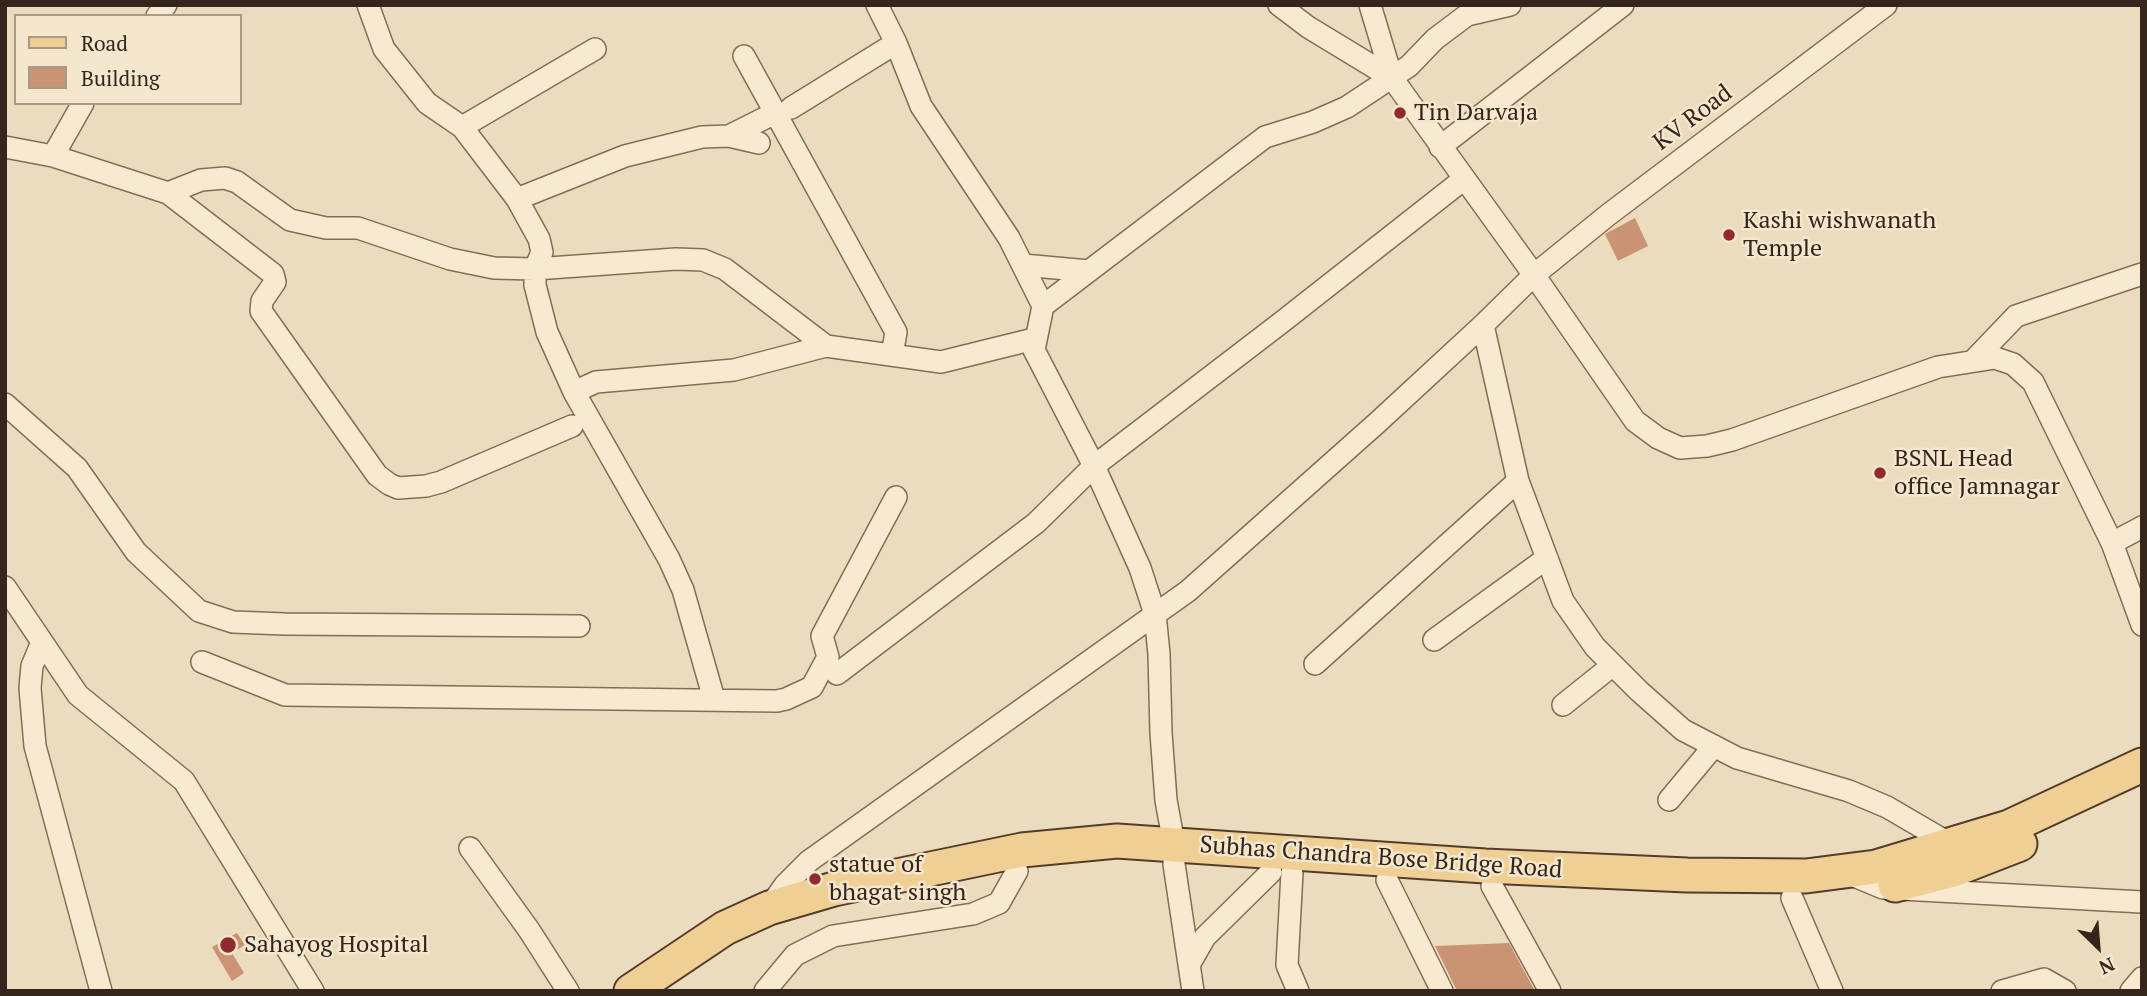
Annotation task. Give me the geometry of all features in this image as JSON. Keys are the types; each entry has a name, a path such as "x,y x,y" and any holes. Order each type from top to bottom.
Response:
{"main road":[{"name":"Subhas Chandra Bose Bridge Road","path":"660,991 738,940 763,919 781,920 940,884 1017,871 1174,854 1688,876 1806,876 1876,867 2009,827 2142,765"},
{"name":"Subhas Chandra Bose Bridge Road","path":"631,991 725,928 763,919 834,889 1022,850 1118,841 1174,854 1281,872 1676,897 1792,898 1883,888 1954,870 2005,852 2142,786"}],"street":[{"path":"368,5 384,49 427,103 462,127 517,199 541,246 536,269 536,292 547,332 573,392 683,590 714,699"},
{"path":"877,5 896,43 921,106 1009,238 1043,306"},
{"path":"1279,5 1308,27 1392,78"},
{"path":"1370,5 1392,78 1635,421 1658,438 1681,448 1707,446 1938,367 1995,358 2013,364 2033,382 2112,543 2142,625"},
{"path":"1193,991 1166,800 1155,614 1140,568 1094,466 1034,350 1034,339 1043,306 1265,136 1313,122 1347,107 1409,66 1463,10 1510,5"},
{"path":"1440,147 1623,5"},
{"name":"KV Road","path":"763,919 785,885 809,861 1188,591 1483,325 1534,275 1608,215 1886,5"},
{"path":"729,136 783,111 896,43"},
{"path":"462,127 595,49"},
{"path":"744,56 783,111 896,332 892,355"},
{"path":"53,156 82,105"},
{"path":"517,199 625,156 702,137 729,136 759,143"},
{"path":"5,147 53,156 169,193 274,276 275,282 262,301 261,311 377,475 389,484 398,488 441,482 572,426"},
{"path":"169,193 201,180 225,178 237,181 290,220 326,228 358,228 472,265 494,268 536,269 703,260 725,269 826,346"},
{"path":"837,674 1035,523 1094,466 1464,179"},
{"path":"1023,265 1088,271"},
{"path":"1973,361 2016,316 2142,274"},
{"path":"1483,325 1518,481 1563,601 1594,647 1683,730 1737,758 1861,796 1887,807 1952,845"},
{"path":"573,392 596,382 734,370 826,346 941,362 1034,339"},
{"path":"5,404 77,468 136,552 199,611 233,622 579,626"},
{"path":"1315,664 1518,481"},
{"path":"202,662 285,695 776,701 796,696 813,687 828,657 822,636 896,497"},
{"path":"2112,543 2142,527"},
{"path":"1434,640 1547,558"},
{"path":"5,587 78,695 184,781 313,991"},
{"path":"42,642 32,666 30,688 35,746 101,991"},
{"path":"1563,705 1613,665"},
{"path":"1669,800 1714,746"},
{"path":"470,848 529,930 568,991"},
{"path":"765,991 795,955 833,936 973,914 999,903 1017,871"},
{"path":"1842,871 1883,888 2142,902"},
{"path":"1190,963 1205,937 1281,872"},
{"path":"1281,872 1287,965 1298,991"},
{"path":"1387,880 1442,991"},
{"path":"1492,886 1550,991"},
{"path":"1792,898 1832,991"},
{"path":"2002,991 2044,979 2065,991"}],"building":[{"path":"1635,218 1648,246 1618,261 1605,234"},
{"path":"237,933 245,945 232,953 244,973 232,981 212,947"},
{"path":"1509,943 1535,991 1457,991 1435,946"}],"place":[{"name":"Tin Darvaja","path":"1400,113"},
{"name":"Kashi wishwanath Temple","path":"1729,235"},
{"name":"BSNL Head office Jamnagar","path":"1880,473"},
{"name":"statue of bhagat singh","path":"815,879"},
{"name":"Sahayog Hospital","path":"228,945"}]}
